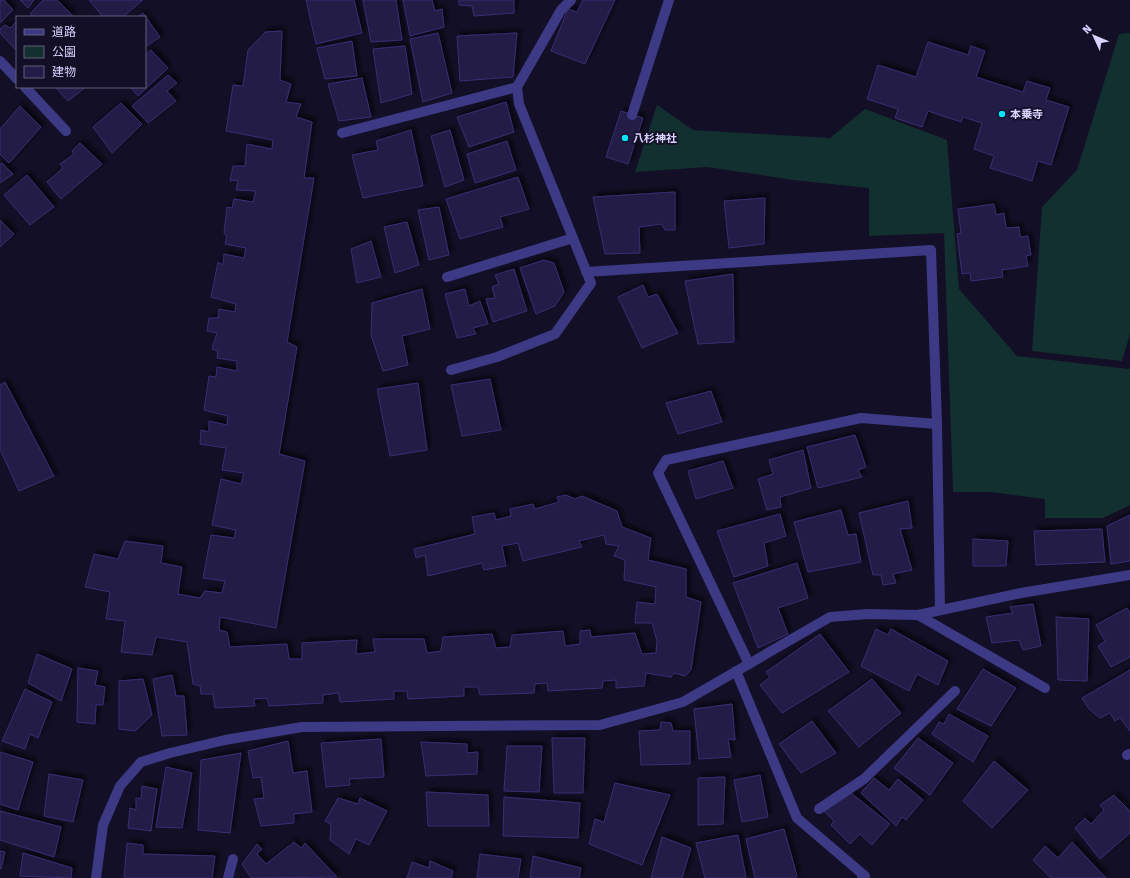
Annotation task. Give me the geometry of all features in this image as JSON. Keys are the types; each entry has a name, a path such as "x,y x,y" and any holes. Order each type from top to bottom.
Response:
{"street":[{"path":"451,370 497,357 554,334 591,283 519,104 517,87 561,10 571,0"},
{"path":"632,115 670,0"},
{"path":"0,61 16,78"},
{"path":"342,133 517,87"},
{"path":"26,88 66,131"},
{"path":"448,277 573,238"},
{"path":"586,272 931,250 937,424 940,610"},
{"path":"749,664 658,473 666,460 861,418 937,424"},
{"path":"96,878 103,825 120,786 141,762 225,740 302,727 600,725 683,702 830,617 868,614 918,615 1021,593 1130,575"},
{"path":"918,615 1045,688"},
{"path":"736,671 797,818 866,876 862,878"},
{"path":"819,809 864,779 914,733 955,691"},
{"path":"228,878 233,859"}],"green space":[{"path":"1130,33 1130,334 1122,361 1032,351 1042,207 1077,170 1119,34"},
{"path":"657,105 693,130 830,138 865,109 947,140 959,289 1017,356 1130,368 1130,505 1103,518 1045,518 1045,499 991,492 953,492 944,233 869,236 869,188 793,180 707,167 635,172"}],"building":[{"path":"0,0 4,0 13,10 0,23"},
{"path":"20,0 34,0 28,8"},
{"path":"43,0 57,0 73,16 32,16 30,14"},
{"path":"89,0 143,0 124,16 102,16"},
{"path":"306,0 354,0 362,33 316,44"},
{"path":"363,0 396,0 402,40 371,42"},
{"path":"403,0 432,0 435,11 442,9 444,27 410,36"},
{"path":"459,0 514,0 514,13 474,16 472,6 459,5"},
{"path":"583,0 615,0 585,64 551,51 568,9 577,12"},
{"path":"146,17 160,37 146,46"},
{"path":"16,22 16,50 0,33 0,29 5,25 10,28"},
{"path":"282,31 280,80 291,84 286,102 301,104 296,117 312,122 304,178 314,178 287,342 297,347 279,454 305,461 276,628 220,617 219,630 227,632 230,647 287,644 289,659 302,659 302,643 357,640 356,654 375,652 373,639 424,639 427,653 441,651 443,637 492,634 496,648 510,647 512,635 563,631 565,646 580,644 580,631 590,630 591,637 635,633 642,654 656,653 657,641 652,623 635,623 637,602 655,604 656,587 624,580 625,560 614,556 619,546 606,544 604,535 579,541 582,547 523,561 518,543 502,546 506,566 484,570 482,563 428,576 425,555 416,558 414,549 475,534 472,517 494,513 496,520 511,516 510,509 533,504 535,509 559,502 557,497 566,495 575,499 582,496 617,511 622,527 651,538 648,560 686,569 686,597 701,602 691,670 685,676 674,673 671,677 646,673 644,686 616,688 616,680 603,681 602,688 548,691 547,683 535,684 534,693 480,695 478,687 464,687 464,696 408,699 407,691 394,691 394,699 340,702 339,693 323,695 323,703 269,706 267,698 254,699 255,706 215,708 213,694 201,694 200,686 193,684 187,642 156,637 152,655 121,652 125,621 106,619 110,592 85,587 94,554 118,559 125,541 163,546 161,563 182,567 178,594 200,598 205,591 222,593 225,581 203,578 211,535 234,538 236,530 212,525 221,479 241,484 244,473 222,470 226,448 200,444 201,430 209,432 209,421 227,425 228,416 204,410 209,376 216,377 217,367 237,371 237,361 217,358 218,351 212,349 217,333 207,331 209,318 218,318 219,309 235,312 236,304 211,297 218,262 223,265 224,254 244,258 246,248 225,244 227,237 224,233 227,207 232,208 234,199 253,202 256,191 236,190 238,180 230,181 233,166 245,166 247,144 272,149 273,140 226,131 233,85 243,86 248,50 265,32"},
{"path":"438,33 452,93 423,102 410,39"},
{"path":"517,33 513,77 460,81 457,36"},
{"path":"352,41 357,76 325,79 317,48"},
{"name":"本乗寺","path":"928,42 968,55 971,46 985,51 976,77 1023,92 1027,81 1050,88 1046,100 1069,107 1051,165 1038,161 1032,181 990,168 994,156 974,149 982,123 963,117 961,122 928,111 922,127 895,118 898,109 867,99 878,65 916,77"},
{"path":"405,46 412,94 381,103 373,49"},
{"path":"151,50 168,68 138,96 131,88 146,88 146,54"},
{"path":"168,75 177,83 167,91 176,101 148,123 132,106"},
{"path":"362,78 371,117 339,121 328,84"},
{"path":"56,88 85,88 68,101"},
{"path":"506,102 514,132 469,147 457,117"},
{"path":"121,103 142,124 112,153 93,127"},
{"path":"20,106 41,127 9,163 0,154 0,129"},
{"name":"八杉神社","path":"621,111 643,118 628,164 606,157"},
{"path":"411,130 423,186 363,198 352,155 378,150 376,141"},
{"path":"450,130 464,180 445,187 431,136"},
{"path":"507,141 516,170 475,183 467,154"},
{"path":"80,143 102,164 61,199 47,182 63,168 60,164 74,154 72,151"},
{"path":"2,163 13,174 0,183 0,164"},
{"path":"27,175 54,207 30,225 4,195"},
{"path":"518,177 529,209 500,217 503,227 460,239 446,199"},
{"path":"675,192 675,230 665,230 662,224 639,227 640,253 605,254 593,197"},
{"path":"765,198 764,244 729,248 724,201"},
{"path":"994,204 996,215 1004,213 1006,228 1019,227 1020,237 1028,236 1031,255 1026,256 1028,266 1002,270 1003,277 971,281 970,273 962,274 957,234 961,233 958,209"},
{"path":"439,207 449,255 429,260 418,210"},
{"path":"0,220 14,234 0,247"},
{"path":"407,222 419,265 395,273 384,227"},
{"path":"371,241 381,277 357,283 351,249"},
{"path":"544,260 554,263 564,292 555,306 536,314 520,268"},
{"path":"514,269 527,311 493,322 486,299 495,298 492,287 499,284 495,275"},
{"path":"733,274 734,342 698,344 685,281"},
{"path":"643,285 648,297 657,294 678,333 642,348 618,297"},
{"path":"422,289 430,329 402,336 408,365 383,371 371,335 372,303"},
{"path":"465,289 469,306 480,301 488,324 473,328 476,334 457,338 445,294"},
{"path":"490,379 501,430 462,436 451,385"},
{"path":"5,382 54,476 19,491 0,449 0,385"},
{"path":"418,383 427,450 390,456 377,389"},
{"path":"711,391 722,422 678,434 666,403"},
{"path":"855,435 866,467 858,470 862,477 818,488 807,447"},
{"path":"803,450 811,488 780,497 781,507 767,510 758,479 773,474 769,460"},
{"path":"723,461 733,488 696,499 688,471"},
{"path":"908,501 912,528 900,529 912,570 893,574 896,583 883,585 881,575 873,575 859,513"},
{"path":"841,510 848,535 856,534 861,562 808,572 794,522"},
{"path":"780,514 786,536 764,543 768,566 734,577 717,531"},
{"path":"1130,515 1130,561 1111,564 1107,526"},
{"path":"1102,529 1105,562 1036,565 1034,531"},
{"path":"973,539 1008,541 1006,566 973,566"},
{"path":"797,563 808,598 778,608 788,634 758,648 733,583"},
{"path":"1033,604 1041,646 1023,650 1019,640 992,643 986,617 1013,613 1010,607"},
{"path":"1127,608 1130,613 1130,657 1111,667 1098,646 1105,641 1096,625"},
{"path":"1056,617 1089,619 1087,681 1058,680"},
{"path":"876,629 888,635 891,629 948,661 938,685 917,674 909,691 861,666"},
{"path":"820,634 849,672 782,713 760,685 770,677 766,672"},
{"path":"37,654 72,669 61,701 28,683"},
{"path":"78,668 98,671 95,685 105,687 103,705 96,705 95,724 77,722"},
{"path":"983,669 1016,688 991,726 957,709"},
{"path":"1130,670 1130,731 1120,718 1115,721 1110,713 1100,718 1089,709 1082,698"},
{"path":"172,675 176,696 184,696 187,735 162,736 153,679"},
{"path":"143,679 152,715 135,731 119,729 119,681"},
{"path":"872,679 901,713 859,747 828,711"},
{"path":"25,689 52,702 38,738 30,734 25,749 2,741"},
{"path":"732,704 735,740 728,739 731,757 699,759 694,709"},
{"path":"949,714 988,736 973,762 932,734 939,722 944,724"},
{"path":"812,721 836,753 801,773 779,744"},
{"path":"661,722 671,723 673,731 690,731 690,764 641,765 639,731 660,730"},
{"path":"552,738 585,738 583,793 554,793"},
{"path":"918,738 953,763 930,795 894,768"},
{"path":"381,739 384,777 349,779 350,785 326,787 321,743"},
{"path":"288,741 293,773 307,771 312,812 294,814 294,823 261,826 254,799 264,798 261,777 253,778 248,751"},
{"path":"421,742 467,744 467,753 478,752 477,774 426,776"},
{"path":"507,746 542,746 539,792 504,791"},
{"path":"0,752 33,762 18,810 0,804"},
{"path":"241,753 230,833 198,830 201,760"},
{"path":"994,761 1028,790 992,828 963,801"},
{"path":"166,767 192,773 182,828 156,827"},
{"path":"49,774 83,780 73,822 44,816"},
{"path":"760,775 768,817 742,822 734,780"},
{"path":"725,777 723,824 698,825 698,778"},
{"path":"874,778 889,790 898,779 923,800 906,820 902,817 896,826 861,793"},
{"path":"615,783 670,795 642,865 589,844 595,819 604,822"},
{"path":"142,786 157,789 151,831 128,828 130,808 136,810 136,798 141,799"},
{"path":"426,792 488,795 489,826 428,826"},
{"path":"851,793 890,824 872,845 860,834 850,844 831,825 834,821 824,811"},
{"path":"1114,795 1130,811 1130,833 1100,859 1075,828 1085,818 1091,824 1104,810 1100,805"},
{"path":"504,797 580,803 578,838 503,836"},
{"path":"338,798 358,804 360,798 387,811 369,845 356,839 349,854 330,840 331,825 325,821"},
{"path":"0,811 61,827 54,857 0,840"},
{"path":"784,829 797,876 795,878 755,878 746,839"},
{"path":"738,835 746,878 705,878 696,843"},
{"path":"662,837 691,848 682,878 651,878"},
{"path":"294,842 301,848 305,843 337,877 251,878 242,864 257,844 262,849 257,854 266,864"},
{"path":"1072,842 1106,878 1051,878 1033,860 1045,846 1058,858"},
{"path":"127,843 143,845 143,854 215,856 212,878 124,878"},
{"path":"0,851 5,852 1,869 0,868"},
{"path":"23,853 72,868 71,878 20,876"},
{"path":"480,854 521,859 518,878 477,878"},
{"path":"533,856 581,868 579,878 530,878"},
{"path":"430,861 453,871 451,878 407,878 412,862 429,868"}],"place":[{"name":"本乗寺","path":"1002,114"},
{"name":"八杉神社","path":"625,138"}]}
